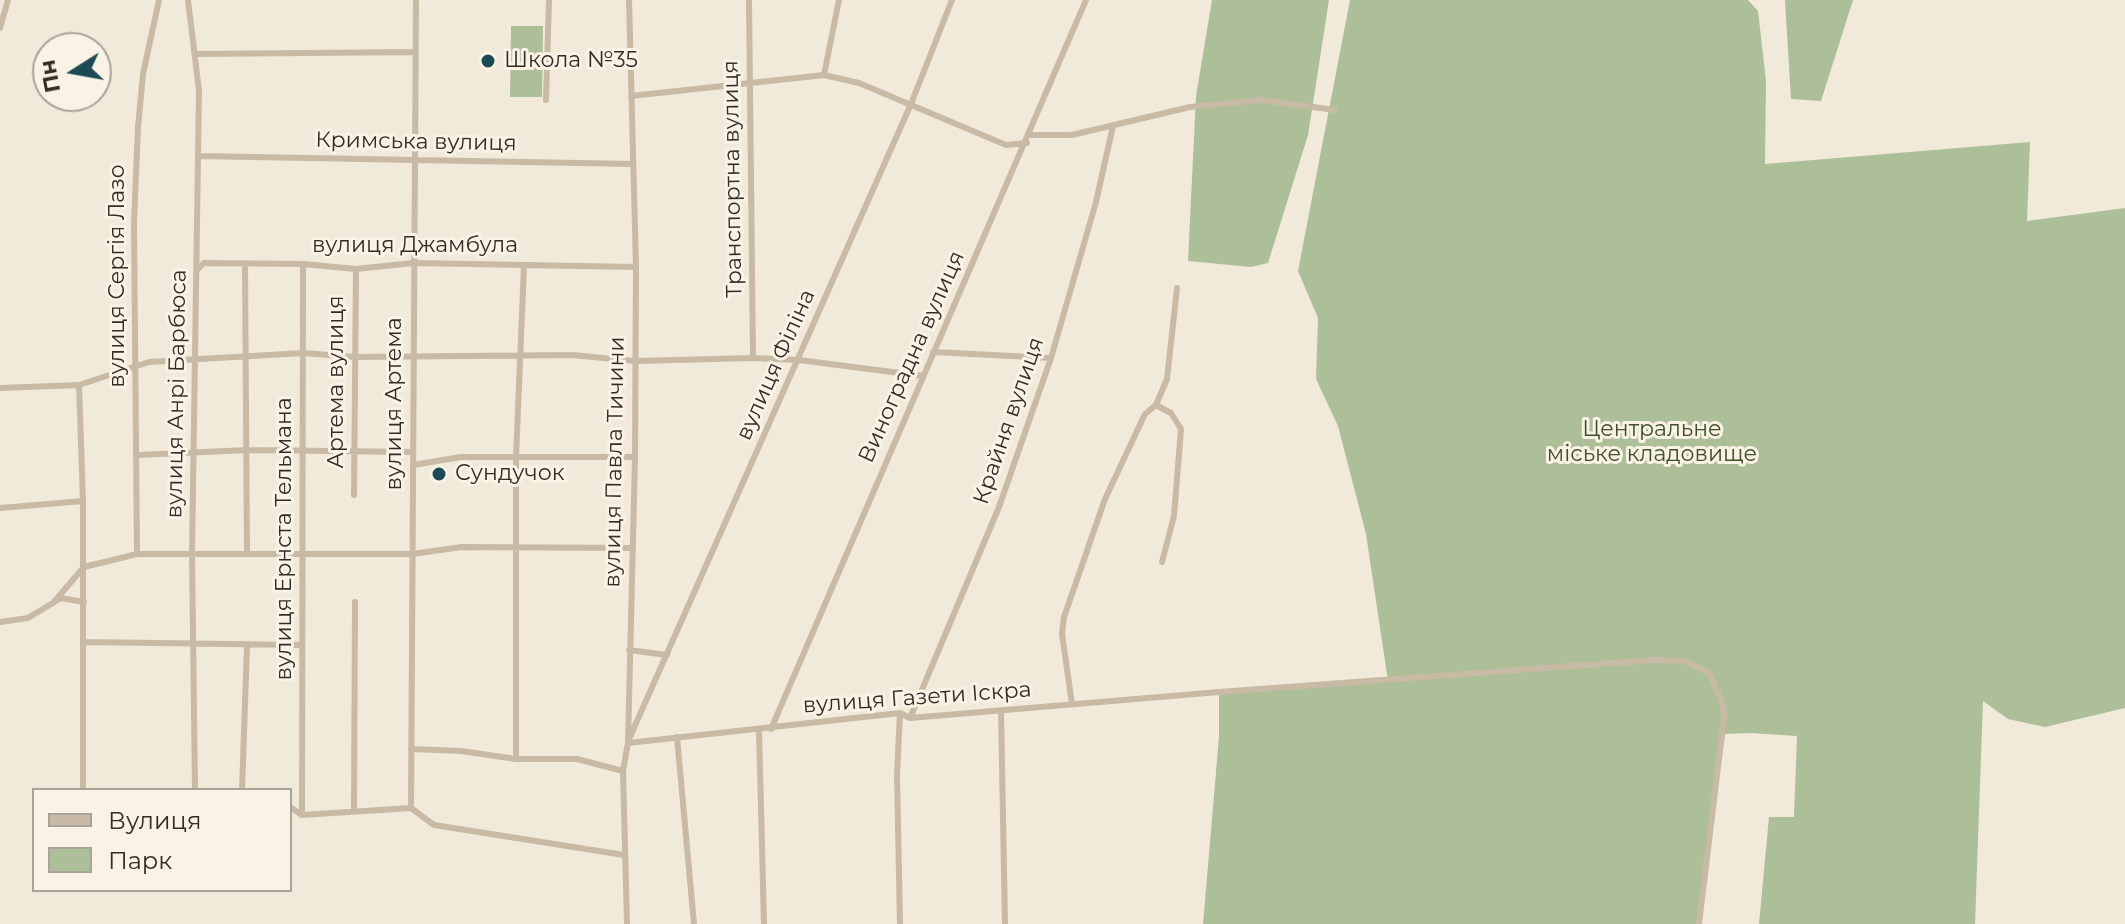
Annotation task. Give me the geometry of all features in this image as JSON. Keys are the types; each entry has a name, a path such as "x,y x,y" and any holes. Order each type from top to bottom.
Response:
{"street":[{"path":"0,28 8,0"},
{"name":"вулиця Сергія Лазо","path":"137,554 135,365 138,127 143,74 159,0"},
{"name":"вулиця Анрі Барбюса","path":"188,0 197,54 198,156 192,554 195,788"},
{"name":"вулиця Артема","path":"411,808 411,357 416,0"},
{"path":"546,100 549,0"},
{"name":"вулиця Павла Тичини","path":"627,924 623,771 628,743 636,267 629,0"},
{"name":"Транспортна вулиця","path":"749,0 753,358"},
{"path":"824,75 839,0"},
{"name":"вулиця Філіна","path":"628,743 911,104 952,0"},
{"name":"Виноградна вулиця","path":"771,729 933,352 1027,143 1086,0"},
{"path":"197,54 416,52"},
{"path":"631,96 824,75 859,83 1006,145 1027,143"},
{"path":"1030,135 1072,135 1190,107 1262,100 1335,110"},
{"name":"Крайня вулиця","path":"910,718 999,507 1051,358 1096,202 1113,126"},
{"name":"Кримська вулиця","path":"198,156 633,164"},
{"name":"вулиця Джамбула","path":"197,270 204,263 303,264 356,269 413,263 636,267"},
{"path":"245,264 247,554"},
{"name":"вулиця Ернста Тельмана","path":"302,815 303,264"},
{"path":"516,759 516,457 524,265"},
{"name":"Артема вулиця","path":"354,495 356,269"},
{"path":"1072,704 1062,634 1064,617 1105,499 1145,414 1156,405 1167,379 1177,288"},
{"path":"933,352 1051,358"},
{"path":"0,388 79,385 135,365 303,353 355,357 572,355 635,361 753,358 799,360 923,376"},
{"name":"вулиця Сергія Лазо","path":"79,385 84,567 83,788"},
{"path":"1156,405 1171,413 1181,429 1174,516 1162,562"},
{"path":"138,455 194,450 413,452"},
{"path":"413,465 461,457 635,457"},
{"path":"0,508 83,501"},
{"path":"53,603 84,567 137,554 412,554 462,547 631,548"},
{"path":"0,622 28,618 53,603 70,598 84,602"},
{"path":"354,809 355,602"},
{"path":"84,642 302,645"},
{"path":"242,788 247,646"},
{"path":"629,650 667,655"},
{"name":"вулиця Газети Іскра","path":"628,743 771,729 821,719 900,713 910,718 1654,660 1685,661 1700,666 1717,687 1722,702 1724,734 1699,924"},
{"path":"1001,711 1005,924"},
{"path":"900,713 897,775 900,924"},
{"path":"759,730 764,924"},
{"path":"677,737 694,924"},
{"path":"411,749 461,751 516,759 577,759 623,771"},
{"path":"292,808 302,815 354,809 411,808 434,825 624,855"}],"green space":[{"path":"1212,0 1329,0 1308,135 1268,263 1251,267 1188,261 1196,96"},
{"name":"Центральне міське кладовище","path":"1350,0 1748,0 1758,11 1766,81 1765,164 2030,142 2027,221 2125,208 2125,708 2045,727 2008,719 1983,701 1975,924 1759,924 1769,817 1794,817 1797,736 1750,733 1725,734 1699,924 1203,924 1219,737 1219,692 1388,681 1366,534 1338,426 1316,379 1318,318 1298,271"},
{"path":"1785,0 1853,0 1821,101 1791,99"},
{"path":"511,26 543,26 542,97 510,97"}],"place":[{"name":"Школа №35","path":"488,61"},
{"name":"Сундучок","path":"439,474"}]}
